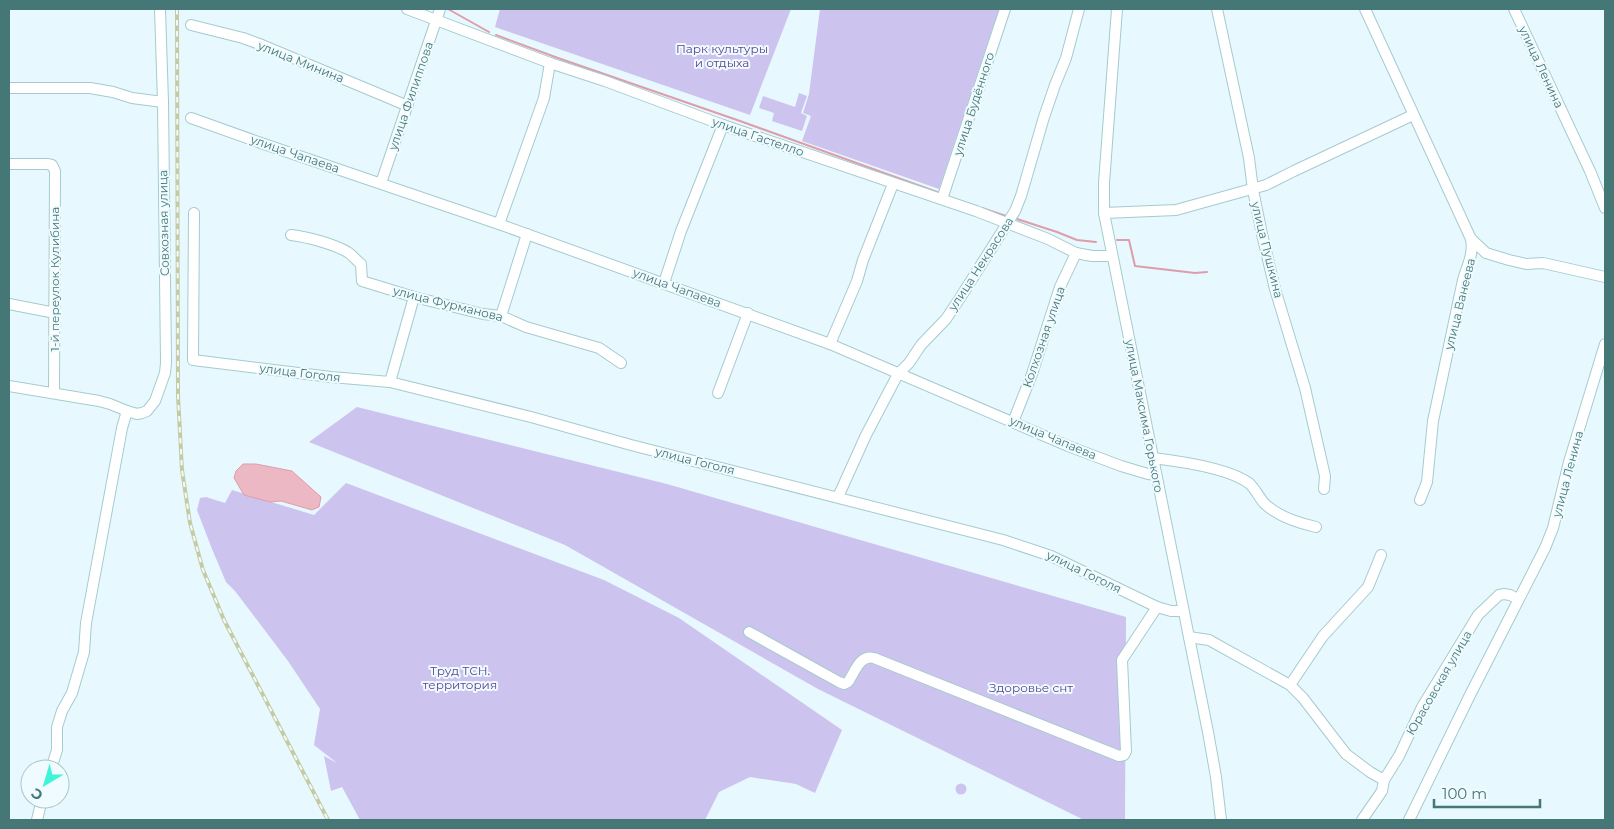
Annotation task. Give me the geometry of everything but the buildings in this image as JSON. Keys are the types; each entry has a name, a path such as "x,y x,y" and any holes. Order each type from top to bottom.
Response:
{"street":[{"name":"Совхозная улица","path":"127,411 137,414 152,407 159,394 165,373 163,102 160,9"},
{"name":"улица Гастелло","path":"407,9 439,14 550,63 893,184 942,199 1048,239 1076,252 1101,257 1112,256"},
{"name":"улица Будённого","path":"942,199 1005,9"},
{"name":"улица Некрасова","path":"838,497 866,435 898,374 909,363 921,345 946,319 1008,224 1022,196 1044,117 1066,58 1079,9"},
{"name":"улица Максима Горького","path":"1117,9 1104,183 1104,214 1216,777 1221,820"},
{"name":"улица Пушкина","path":"1218,9 1247,148 1253,190 1275,289 1305,388 1324,476 1324,488"},
{"name":"улица Ванеева","path":"1365,9 1472,240 1473,250 1463,280 1433,421 1427,482 1420,500"},
{"name":"улица Ленина","path":"1514,9 1604,203"},
{"name":"улица Филиппова","path":"381,183 439,14"},
{"name":"улица Минина","path":"191,25 256,43 408,106"},
{"path":"499,224 544,98 550,63"},
{"path":"9,88 90,88 132,98 163,102"},
{"path":"1104,214 1176,210 1253,190 1276,181 1413,115"},
{"name":"улица Чапаева","path":"191,118 499,224 748,313 830,344 1068,446 1121,466 1156,475"},
{"path":"664,283 681,231 723,125"},
{"name":"1-й переулок Кулибина","path":"9,164 52,165 56,176 54,394"},
{"path":"830,344 859,276 863,260 893,184"},
{"name":"улица Гоголя","path":"194,213 193,360 331,377 390,382 532,417 631,445 1003,540 1051,556 1157,607 1171,611 1183,611"},
{"path":"501,316 527,234"},
{"name":"улица Фурманова","path":"291,235 340,249 349,254 361,264 362,281 414,297 483,314 501,316 526,327 599,348 621,363"},
{"path":"1472,240 1486,253"},
{"name":"Колхозная улица","path":"1012,422 1032,374 1060,287 1076,252"},
{"path":"1471,259 1475,254 1486,253 1526,264 1543,263 1605,277"},
{"path":"390,382 414,297"},
{"path":"9,304 55,313"},
{"path":"718,393 748,313"},
{"name":"улица Ленина","path":"1409,820 1518,599 1537,566 1553,528 1569,462 1605,344"},
{"path":"9,386 99,401 127,411 122,428 87,614 84,652 72,693 62,711 57,727 54,759"},
{"path":"1152,458 1194,464 1218,470 1251,485 1265,504 1279,514 1298,523 1316,528"},
{"path":"1290,685 1324,636 1368,587 1382,555"},
{"name":"Юрасовская улица","path":"1362,820 1382,791 1384,780 1399,756 1422,707 1478,615 1499,595 1510,595 1518,599"},
{"path":"749,632 844,684 848,682 863,658 869,656 1119,756 1124,755 1126,751 1122,660 1157,607"},
{"path":"1189,638 1209,640 1290,685 1303,698 1346,754 1384,780"}],"green space":[{"name":"Парк культуры и отдыха","path":"500,9 791,9 750,115 495,27"},
{"path":"820,9 999,9 939,189 802,141 811,116 803,113 809,94"},
{"path":"799,93 807,96 801,113 807,116 802,131 772,121 774,113 759,108 763,96 795,107"},
{"name":"Здоровье снт","path":"357,407 667,484 1126,617 1125,820 1084,820 818,689 565,545 309,442"},
{"name":"Труд ТСН. территория","path":"346,483 604,580 679,618 842,730 815,793 796,784 750,777 719,792 705,820 360,820 342,787 331,791 324,756 337,763 314,745 320,709 288,661 235,591 226,582 197,510 200,498 206,497 225,503 232,490 314,515"},
{"path":"961,783 967,789 961,795 955,789"}],"shaded area":[{"path":"243,464 256,464 292,471 321,497 319,507 312,510 281,501 270,502 244,495 234,478 236,471"}],"waterway":[{"path":"448,9 489,32"},
{"path":"496,35 937,192"},
{"path":"982,208 1006,216"},
{"path":"1017,219 1077,240 1096,242"},
{"path":"1117,240 1129,240 1135,266 1195,273 1207,272"}],"railway":[{"path":"177,9 178,396 182,470 190,523 203,570 224,620 328,820"}]}
